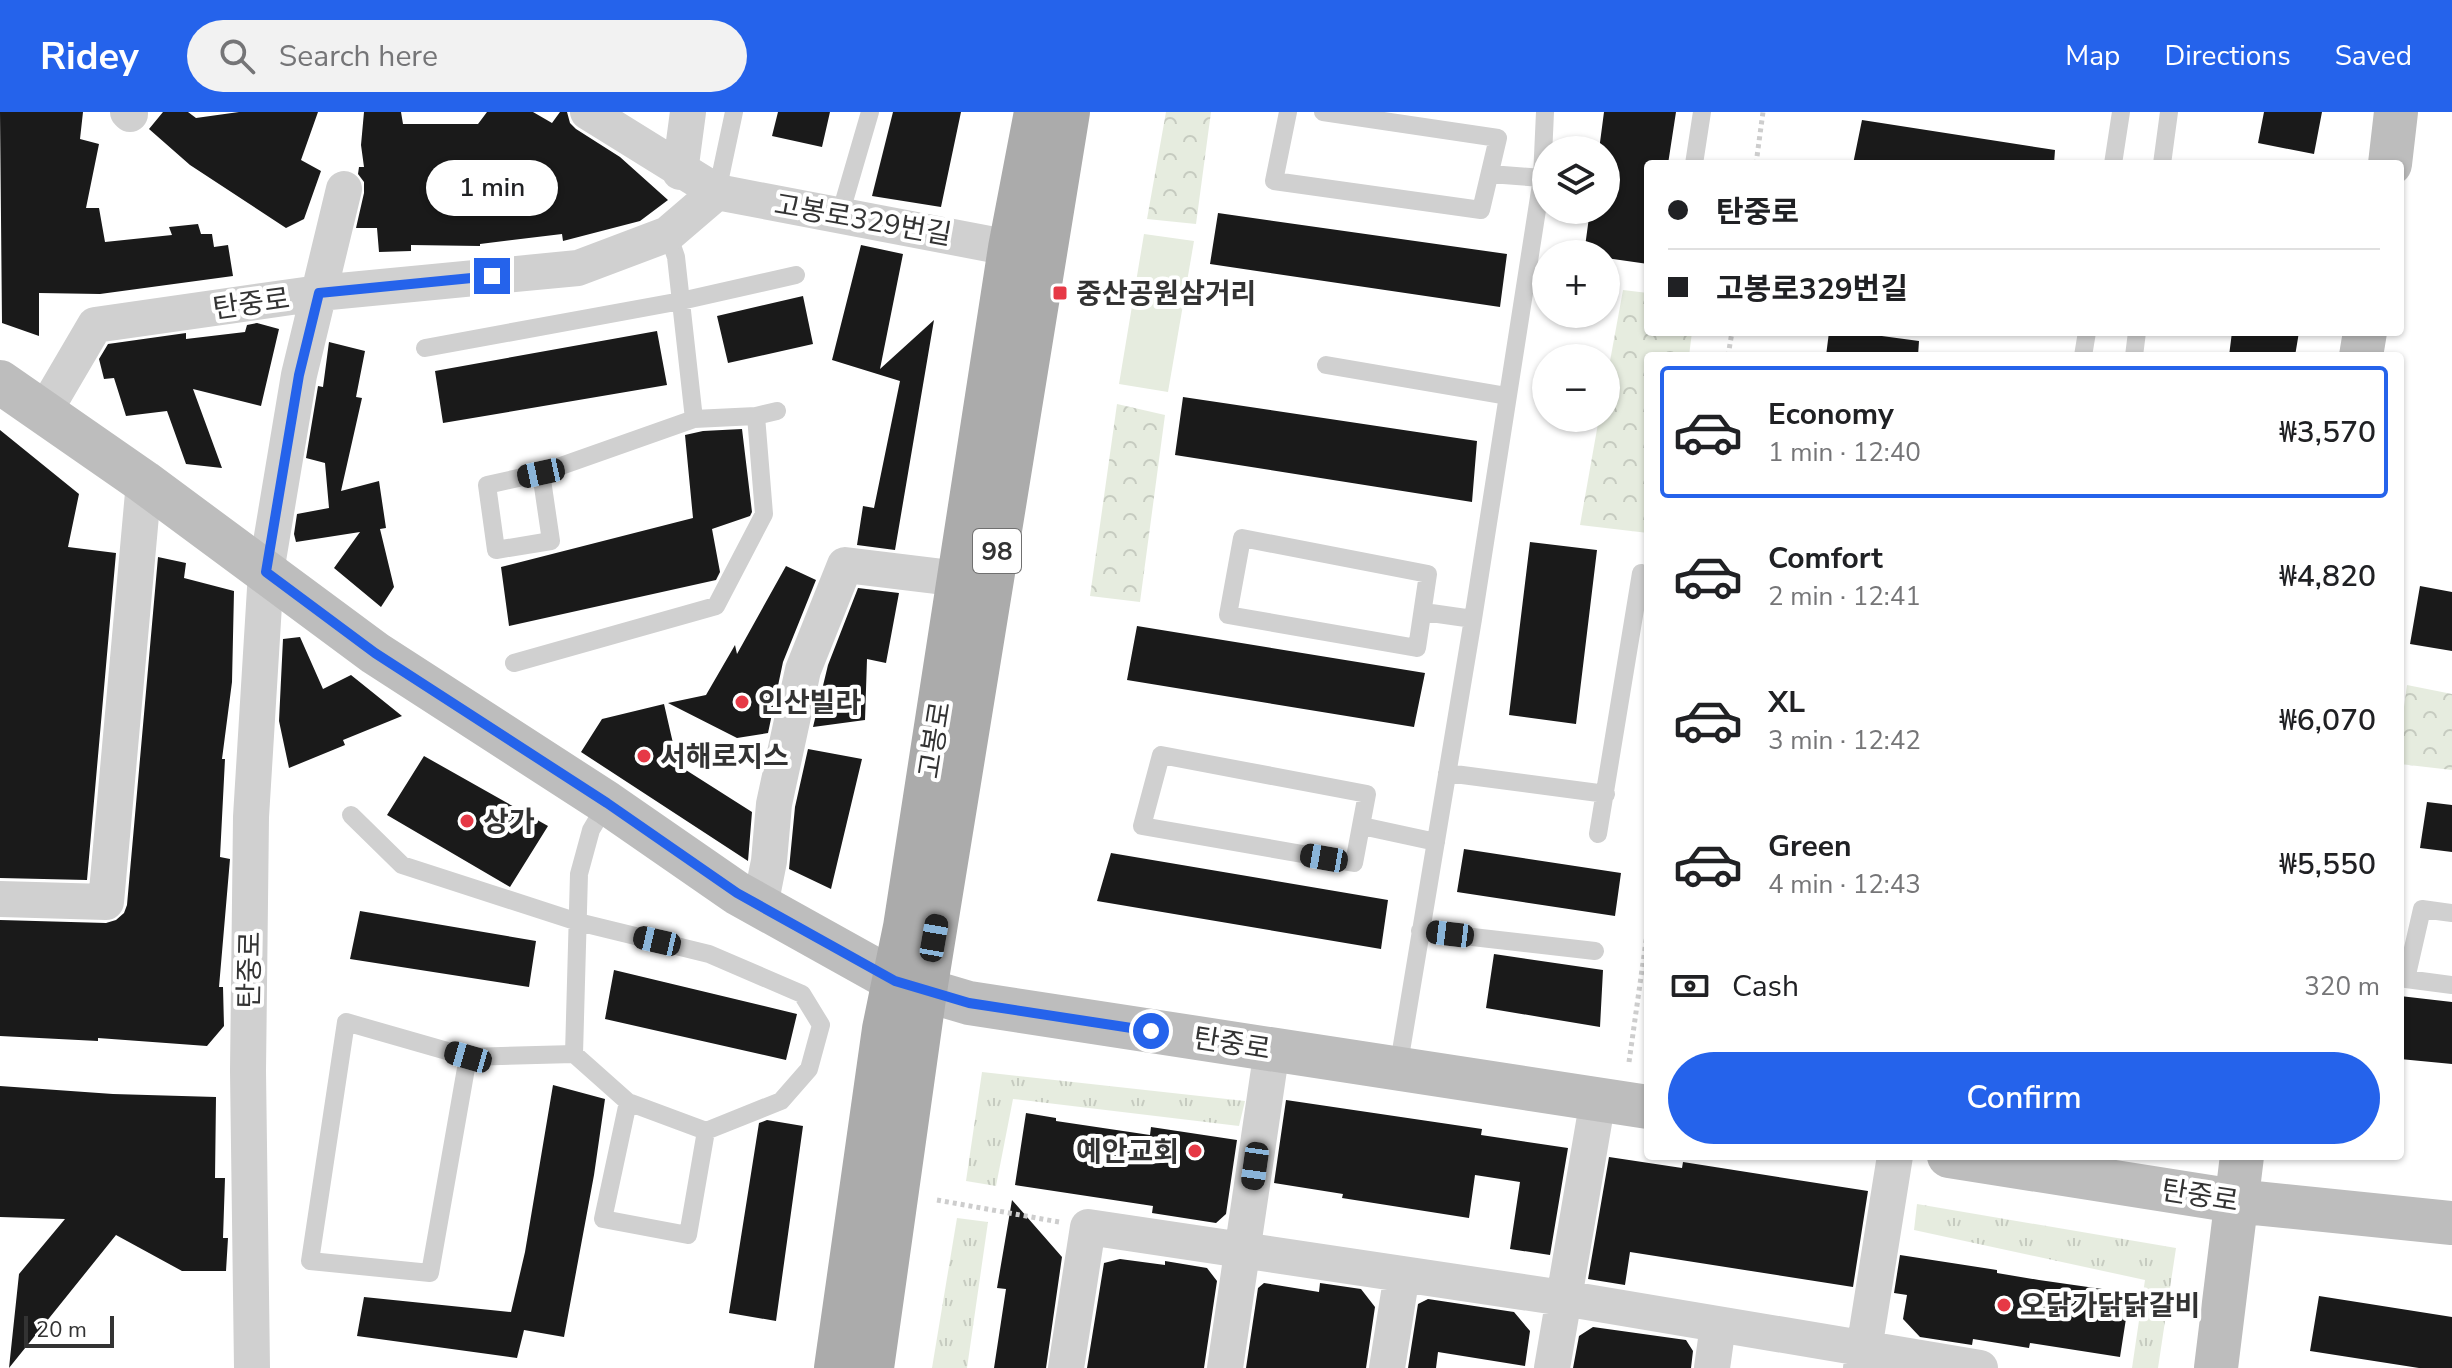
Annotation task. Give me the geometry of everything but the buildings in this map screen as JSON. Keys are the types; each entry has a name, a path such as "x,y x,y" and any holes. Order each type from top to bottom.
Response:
{"main road":[{"name":"고봉로","path":"872,1368 910,986 960,579 1010,248 1036,112"},
{"name":"고봉로","path":"836,1368 884,1029 910,986 1068,112"},
{"path":"2390,160 2396,112"},
{"name":"탄중로","path":"0,382 144,482 375,653 607,803 737,893 910,986 969,1003 1644,1106"},
{"name":"탄중로","path":"1976,1160 2235,1201 2452,1223"},
{"path":"2216,1368 2241,1160"}],"street":[{"name":"고봉로329번길","path":"588,112 680,172 717,192 1010,248"},
{"path":"680,172 688,112"},
{"path":"344,189 319,293 578,268 668,234 717,192"},
{"name":"탄중로","path":"44,412 95,325 319,293 299,375 266,572 251,817 248,1071 252,1368"},
{"path":"0,899 106,902 144,482"},
{"path":"760,906 769,861 774,804 803,670 845,565 960,579"},
{"path":"1225,1368 1272,1049"},
{"path":"1552,1368 1598,1099"},
{"path":"1862,1359 1894,1160"},
{"path":"1066,1368 1088,1227 1563,1298 1718,1325 1862,1359 1980,1368"},
{"path":"1387,1368 1402,1274"},
{"path":"1712,1368 1718,1325"}],"lane":[{"path":"717,192 734,112"},
{"path":"840,215 870,112"},
{"path":"1288,112 1274,181 1481,210 1498,138 1323,112"},
{"path":"1544,136 1545,112"},
{"path":"1695,160 1702,112"},
{"path":"2114,160 2121,112"},
{"path":"2163,160 2169,112"},
{"path":"1490,174 1532,177"},
{"path":"1398,1069 1535,224"},
{"path":"668,234 676,257 694,419"},
{"path":"425,348 681,301 796,275"},
{"path":"1326,365 1507,396"},
{"path":"541,473 551,541 496,550 487,485 541,473 694,419 756,416 777,411"},
{"path":"514,663 716,606 764,514 756,416"},
{"path":"1242,538 1428,574 1424,612 1417,648 1228,615 1242,538"},
{"path":"1598,834 1641,573"},
{"path":"1424,612 1473,619"},
{"path":"1161,755 1367,794 1362,826 1354,863 1142,826 1161,755"},
{"path":"1447,773 1606,794"},
{"path":"574,1054 579,874 591,830 607,803"},
{"path":"351,815 402,865 578,922 709,954 802,994 821,1025 809,1069 781,1101 706,1131 628,1102 574,1054 468,1057 346,1022 310,1261 430,1273 468,1057"},
{"path":"1362,826 1436,842"},
{"path":"2452,913 2422,909 2406,979 2452,985"},
{"path":"1420,931 1595,951"},
{"path":"628,1102 603,1219 688,1235 706,1131"}],"path":[{"path":"1757,160 1763,112"},
{"path":"1629,1062 1644,955"},
{"path":"937,1200 1088,1227"}],"green space":[{"path":"1166,112 1211,112 1196,224 1147,219"},
{"path":"1144,234 1194,241 1168,392 1119,384"},
{"path":"1623,290 1644,293 1644,336 1692,336 1690,352 1644,352 1644,533 1580,525 1597,432 1620,432 1620,344 1613,344 1616,328 1620,328"},
{"path":"1117,404 1165,415 1140,602 1090,596"},
{"path":"2407,685 2452,694 2452,770 2404,764"},
{"path":"982,1072 1245,1101 1239,1126 1013,1099 996,1186 966,1181"},
{"path":"1917,1204 2176,1248 2158,1368 2132,1368 2145,1280 1914,1230"},
{"path":"957,1218 988,1222 967,1368 932,1368"}],"place":[{"name":"중산공원삼거리","path":"1060,293"},
{"name":"인산빌라","path":"742,702"},
{"name":"서해로지스","path":"644,756"},
{"name":"상가","path":"467,821"},
{"name":"예안교회","path":"1195,1151"},
{"name":"오닭가닭닭갈비","path":"2004,1305"}],"route":[{"path":"492,276 319,293 299,375 266,572 375,653 607,803 737,893 895,981 969,1003 1151,1031"}]}
